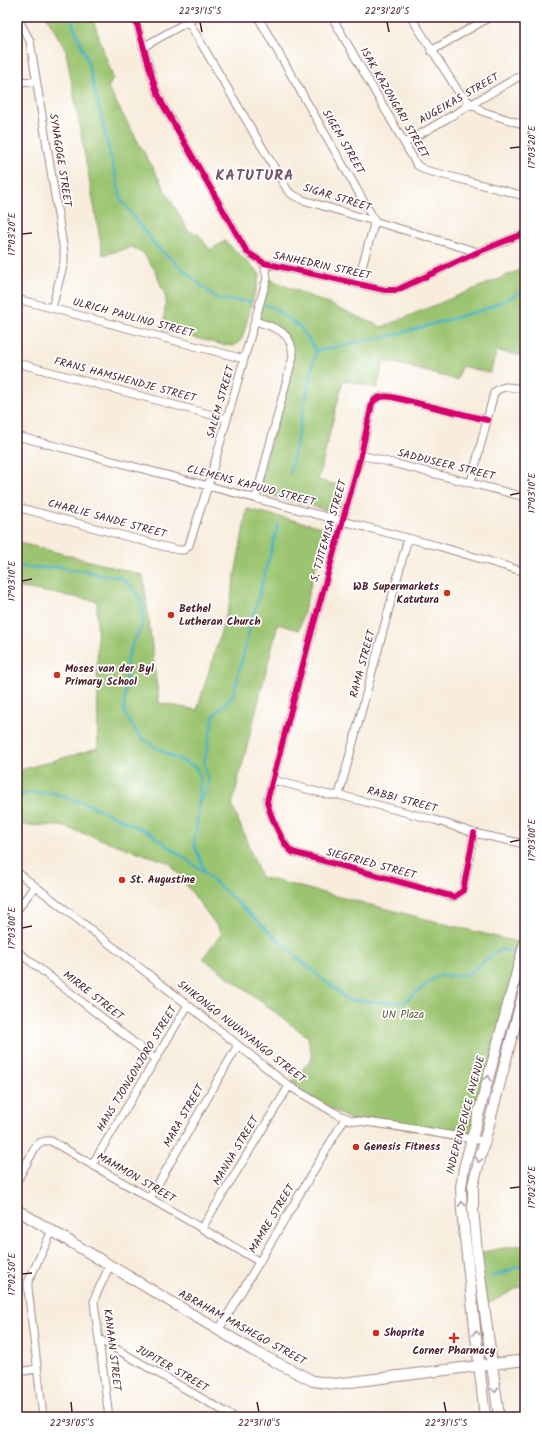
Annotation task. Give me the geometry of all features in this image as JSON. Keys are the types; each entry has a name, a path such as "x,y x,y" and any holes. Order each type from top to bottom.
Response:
{"main road":[{"name":"INDEPENDENCE AVENUE","path":"486,1417 461,1198 462,1178 525,943"},
{"path":"499,1417 480,1276 473,1209 473,1186 525,987"},
{"name":"ABRAHAM MASHEGO STREET","path":"17,1210 218,1331 313,1381 335,1384 525,1360"}],"street":[{"name":"SYNAGOGE STREET","path":"17,17 30,41 64,252 64,262 52,308"},
{"name":"SANHEDRIN STREET","path":"135,17 155,88 163,106 247,252 264,263 385,290 397,290 478,252 525,233"},
{"path":"143,47 196,17"},
{"name":"SIGEM STREET","path":"258,17 375,221"},
{"name":"ISAK KAZONGARI STREET","path":"332,17 414,161 421,169 525,196"},
{"path":"411,17 458,91 471,104 484,112 525,125"},
{"path":"432,51 490,17"},
{"name":"SIGAR STREET","path":"188,21 288,191 293,195 303,200 478,252"},
{"name":"AUGEIKAS STREET","path":"404,143 525,73"},
{"path":"17,81 36,82"},
{"path":"357,284 375,221"},
{"name":"SALEM STREET","path":"189,545 208,486 267,278 264,263"},
{"name":"ULRICH PAULINO STREET","path":"17,299 244,359"},
{"path":"255,321 278,328 288,338 293,352 256,498"},
{"name":"FRANS HAMSHENDJE STREET","path":"17,363 227,419"},
{"path":"471,482 492,398 497,390 504,386 525,390"},
{"name":"S. TJITEMISA STREET","path":"273,780 361,455 370,409 374,401 381,397 398,398 487,420"},
{"name":"CLEMENS KAPUUO STREET","path":"17,436 408,538 525,572"},
{"name":"SADDUSEER STREET","path":"361,455 525,497"},
{"name":"CHARLIE SANDE STREET","path":"17,507 178,550 184,550 189,545"},
{"name":"RAMA STREET","path":"339,795 408,538"},
{"name":"RABBI STREET","path":"273,780 329,795 339,795 435,820 474,833 525,844"},
{"name":"SIEGFRIED STREET","path":"273,780 267,801 268,805 284,844 292,852 454,897 463,891 474,833"},
{"name":"SHIKONGO NUUNYANGO STREET","path":"17,872 188,1005 289,1086 345,1118 484,1141"},
{"path":"17,910 35,886"},
{"name":"MIRRE STREET","path":"17,951 155,1059"},
{"name":"HANS TJONGONJORO STREET","path":"92,1165 188,1005"},
{"name":"MARA STREET","path":"150,1198 238,1045"},
{"name":"MANNA STREET","path":"202,1228 289,1086"},
{"name":"MAMRE STREET","path":"218,1331 345,1118"},
{"name":"MAMMON STREET","path":"17,1181 36,1146 45,1140 56,1142 92,1165 260,1262"},
{"path":"43,1417 28,1294 28,1282 52,1231"},
{"name":"KANAAN STREET","path":"109,1417 95,1299 110,1265"},
{"name":"JUPITER STREET","path":"99,1339 234,1417"},
{"path":"17,1372 37,1369"}],"green space":[{"path":"47,17 92,17 113,78 108,88 188,231 198,234 210,250 225,241 260,274 242,339 234,346 224,345 163,330 166,298 155,270 143,253 132,247 103,255 66,51"},
{"path":"525,268 525,356 497,351 490,373 461,366 457,380 384,360 377,388 343,380 318,480 345,487 340,505 334,509 326,510 258,492 293,356 287,338 255,321 267,278 382,327"},
{"name":"UN Plaza","path":"247,509 326,528 299,630 278,624 232,805 261,877 524,944 472,1139 351,1120 289,1086 312,1058 308,1037 203,958 222,933 170,863 62,826 17,825 17,771 98,748 97,601 17,587 17,542 143,575 159,703 197,710 230,603"},
{"path":"525,1244 525,1284 484,1306 478,1253"}],"waterway":[{"path":"70,17 87,59 122,201 156,246 217,299 251,302"},
{"path":"316,351 394,335 483,310 525,291"},
{"path":"265,305 272,307 301,328 316,351 290,473"},
{"path":"199,803 209,783 204,763 214,715 233,696 278,525"},
{"path":"17,565 40,568 60,566 71,570 119,577 132,587 140,599 144,614 142,625 131,647 127,661 124,712 141,738 167,754 196,767 200,778 198,816 194,844 205,872"},
{"path":"17,797 27,793 53,793 90,805 150,833 205,873 306,965 348,1000 403,1003 437,976 466,975 501,949 520,955"},
{"path":"492,1277 525,1264"}],"cycle path":[{"path":"135,17 155,87 163,105 247,252 264,263 385,290 397,290 478,252 525,233"},
{"path":"474,833 463,891 454,897 292,852 288,848 277,828 270,813 267,801 311,634 361,455 372,403 381,397 392,397 487,420"}],"place":[{"name":"WB Supermarkets Katutura","path":"447,593"},
{"name":"Bethel Lutheran Church","path":"171,615"},
{"name":"Moses van der Byl Primary School","path":"57,675"},
{"name":"St. Augustine","path":"122,880"},
{"name":"Genesis Fitness","path":"356,1147"},
{"name":"Shoprite","path":"376,1333"},
{"name":"Corner Pharmacy","path":"454,1338"}],"district":[{"name":"KATUTURA","path":"255,176"}]}
